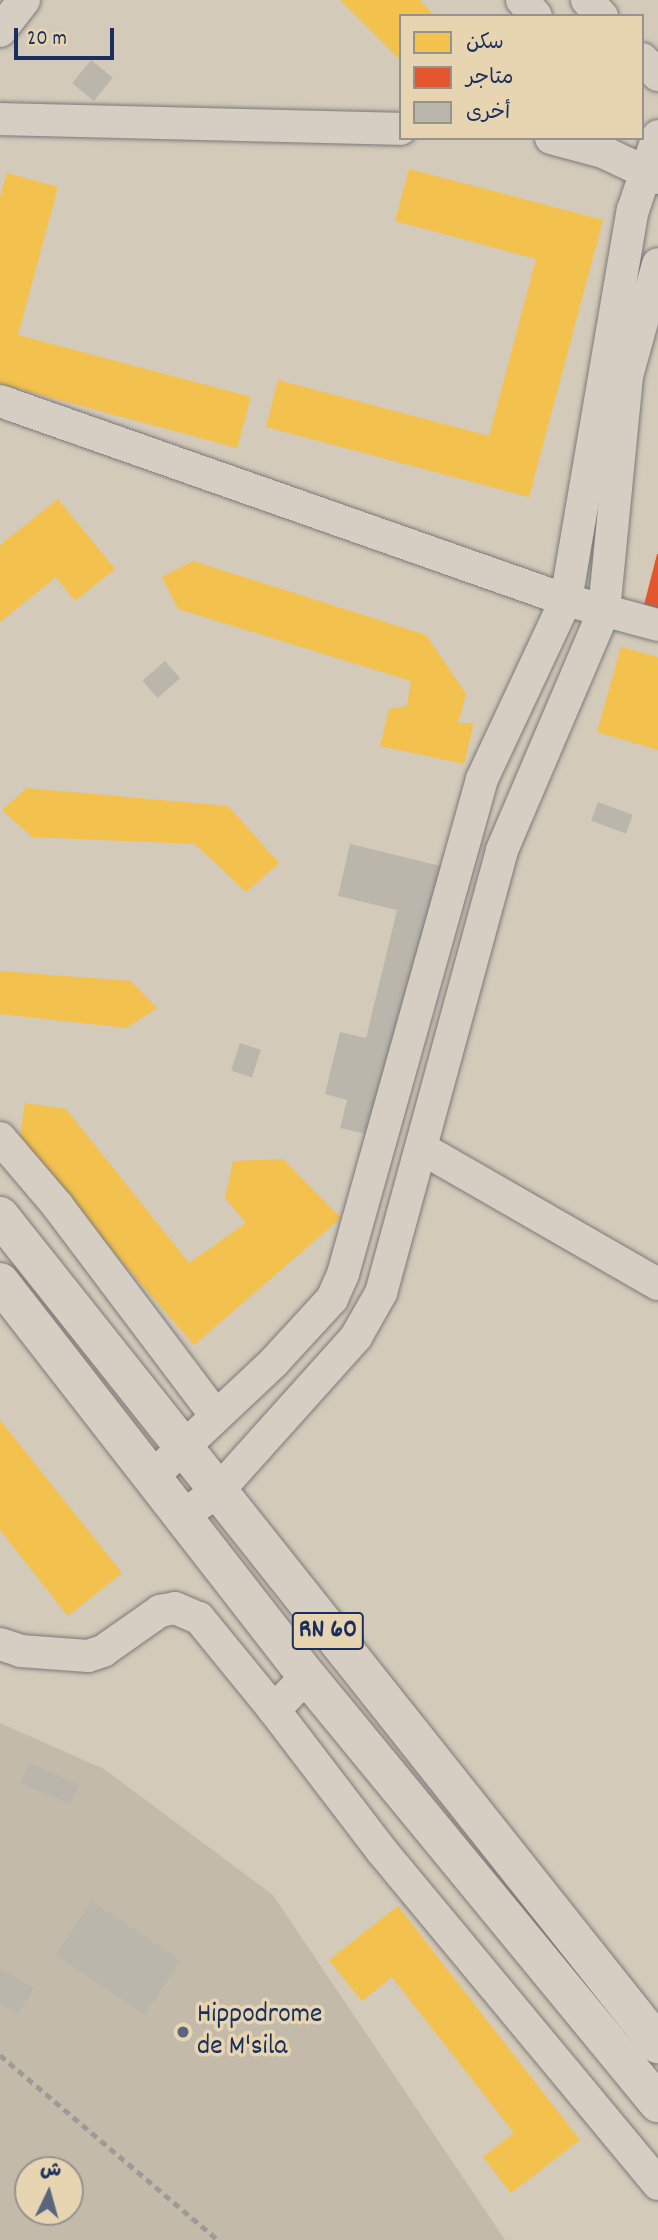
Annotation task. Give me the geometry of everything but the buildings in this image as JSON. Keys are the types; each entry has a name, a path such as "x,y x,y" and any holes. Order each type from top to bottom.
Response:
{"main road":[{"name":"RN 60","path":"0,1216 12,1256 186,1445 218,1491 658,2044"},
{"name":"RN 60","path":"0,1282 307,1676 658,2103"}],"street":[{"path":"0,31 24,0"},
{"path":"522,0 534,14"},
{"path":"587,0 600,14"},
{"path":"644,61 658,75"},
{"path":"0,119 399,129"},
{"path":"152,1477 332,1299 343,1274 482,779 566,600 632,210 651,174 658,134 644,123"},
{"path":"558,140 603,152 651,174"},
{"path":"181,1517 218,1491 356,1337 382,1293 502,850 604,611 626,376 658,264"},
{"path":"0,401 566,600 658,625"},
{"path":"0,1138 57,1205 216,1416"},
{"path":"422,1149 658,1284"},
{"path":"0,1644 21,1651 88,1656 103,1651 160,1611 191,1611 274,1710 381,1850 658,2184"},
{"path":"274,1710 307,1676"}],"path":[{"path":"0,2056 218,2240"}],"shaded area":[{"name":"Hippodrome de M'sila","path":"0,1723 104,1769 273,1895 505,2240 0,2240"}],"place":[{"name":"Hippodrome de M'sila","path":"183,2032"}]}
